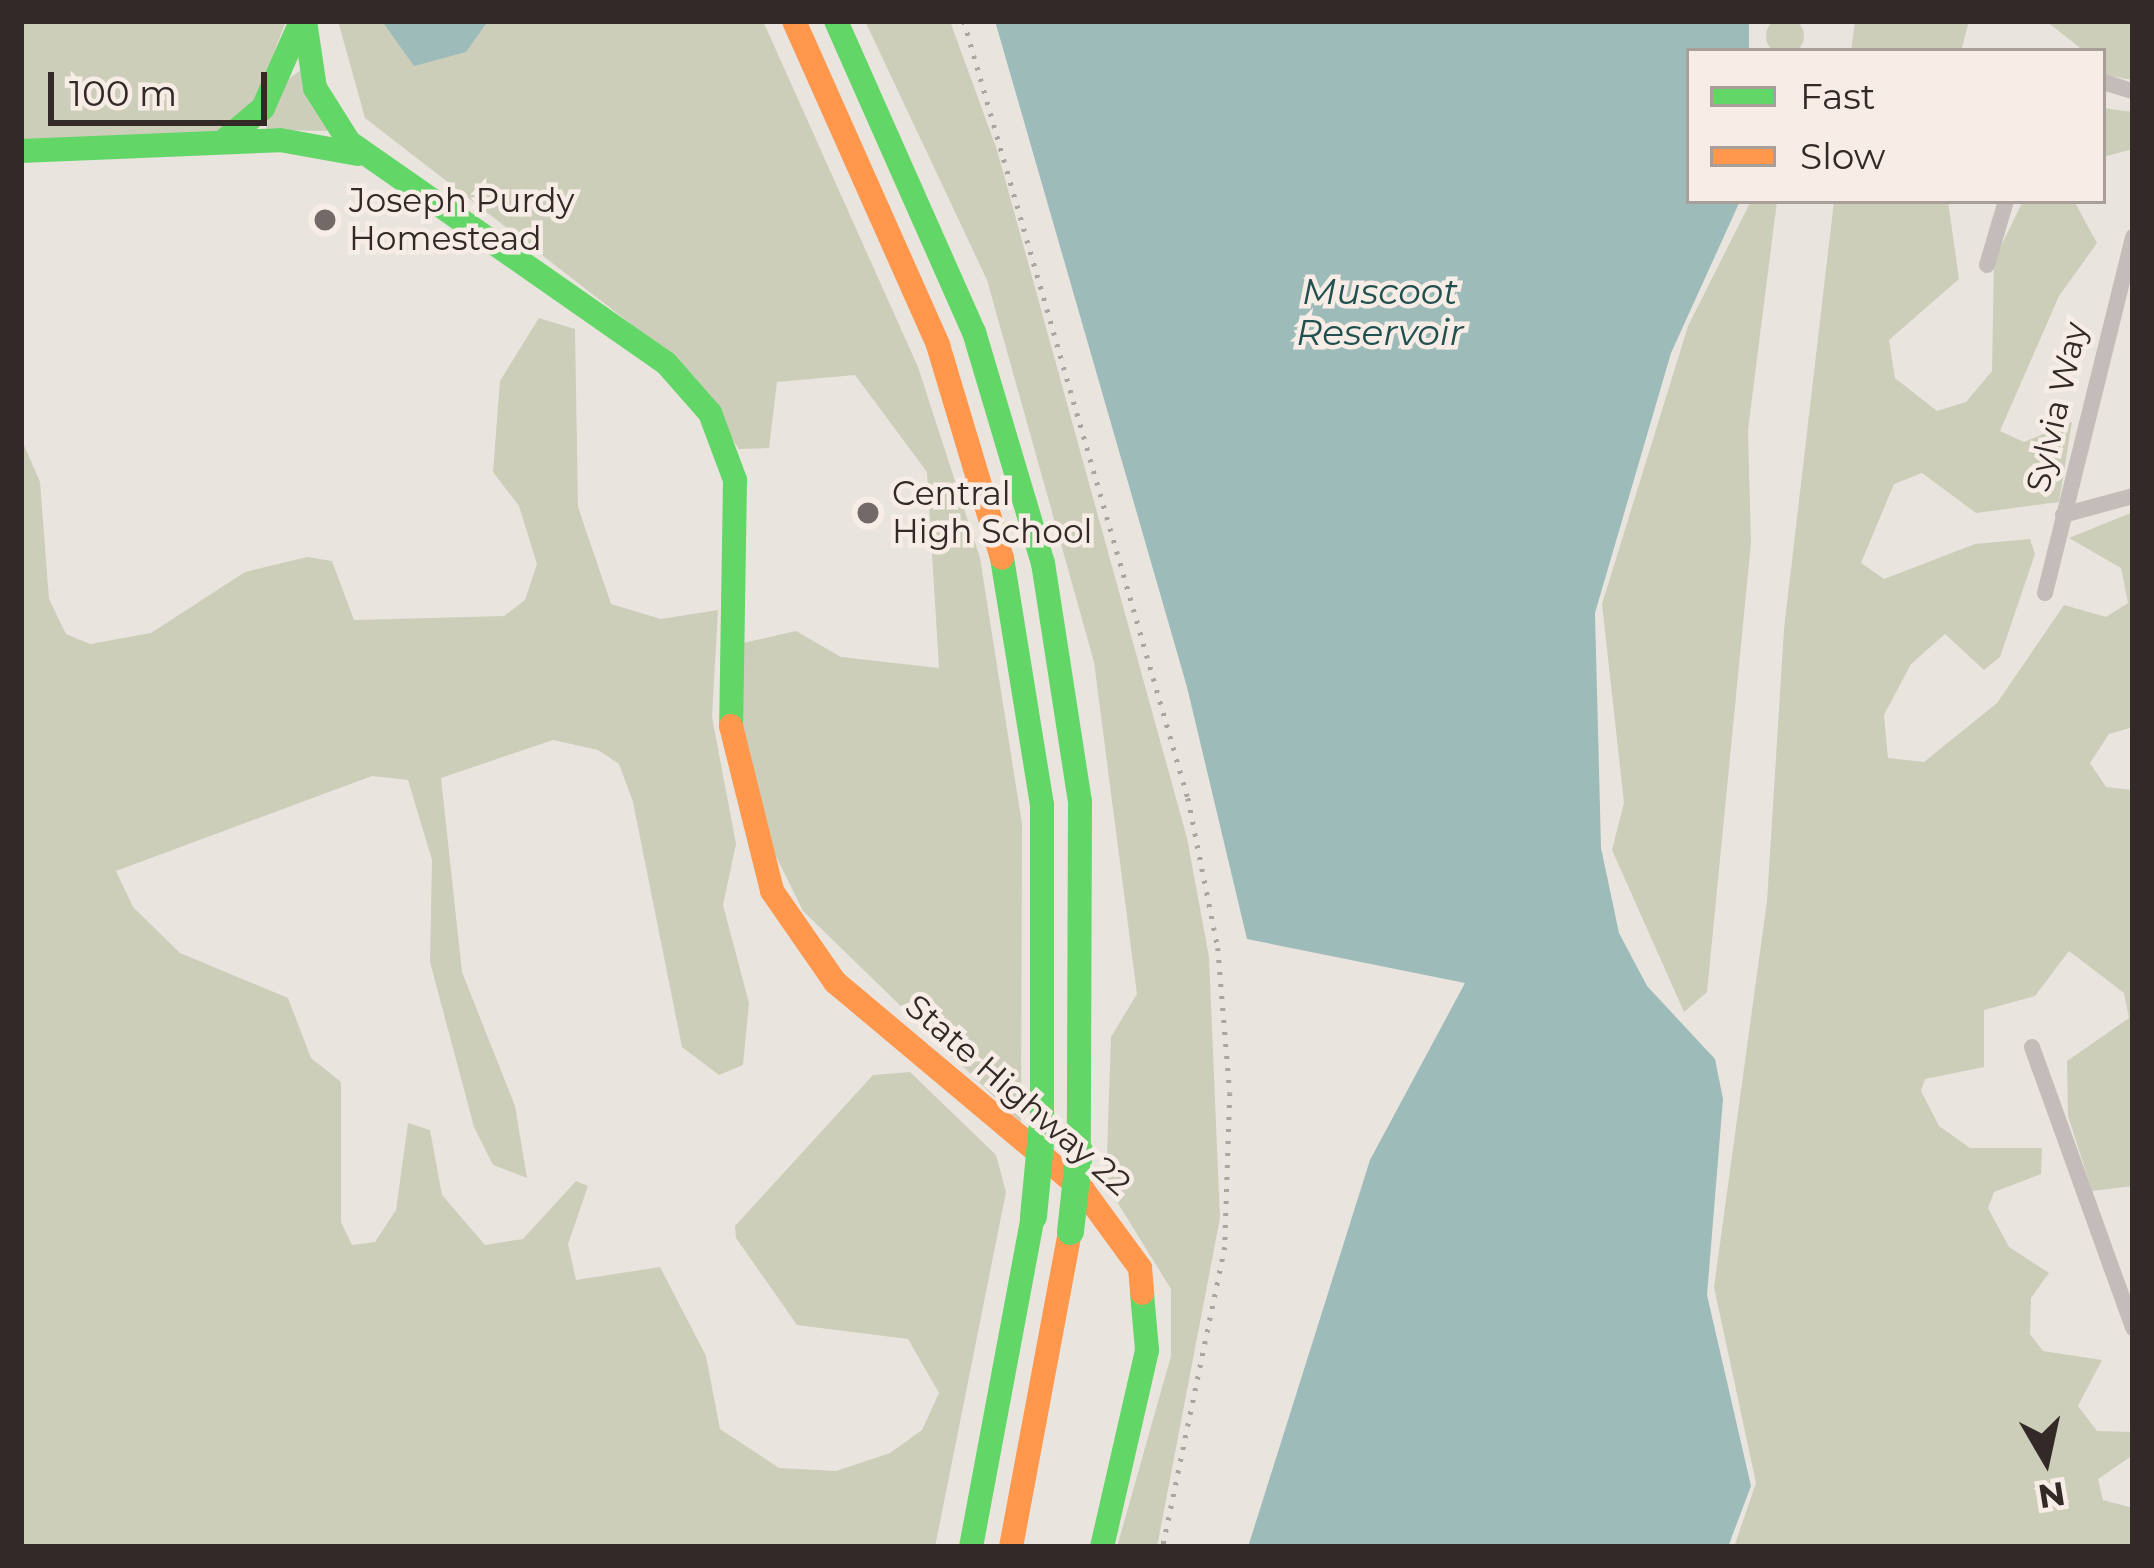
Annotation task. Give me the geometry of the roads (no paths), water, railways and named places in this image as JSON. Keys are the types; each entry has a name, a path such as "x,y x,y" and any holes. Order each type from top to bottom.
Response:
{"main road":[{"path":"212,145 263,108 303,21"},
{"path":"303,21 315,88 366,158"},
{"path":"794,21 938,345 1006,571 1042,805 1042,1122 1034,1216 971,1547"},
{"path":"836,21 974,332 1043,563 1080,801 1079,1151 1070,1231 1011,1547"},
{"path":"21,151 297,140 366,158"},
{"name":"State Highway 22","path":"366,158 666,363 710,413 735,480 731,753 762,868 835,982 1083,1190 1131,1249 1148,1350 1102,1547"}],"street":[{"path":"1987,266 2005,204"},
{"name":"Sylvia Way","path":"2045,592 2133,237"},
{"path":"2063,515 2133,496"},
{"path":"2032,1047 2133,1328"}],"water":[{"path":"382,21 488,21 466,52 414,66"},
{"name":"Muscoot Reservoir","path":"995,21 1749,21 1749,48 1686,48 1686,204 1739,204 1671,353 1595,613 1601,848 1619,933 1647,986 1715,1059 1723,1099 1707,1295 1751,1486 1728,1547 1248,1547 1370,1160 1465,983 1247,939 1187,687"}],"railway":[{"path":"964,21 1188,798 1218,948 1230,1093 1225,1247 1163,1547"}],"place":[{"name":"Joseph Purdy Homestead","path":"325,220"},
{"name":"Central High School","path":"868,513"}]}
